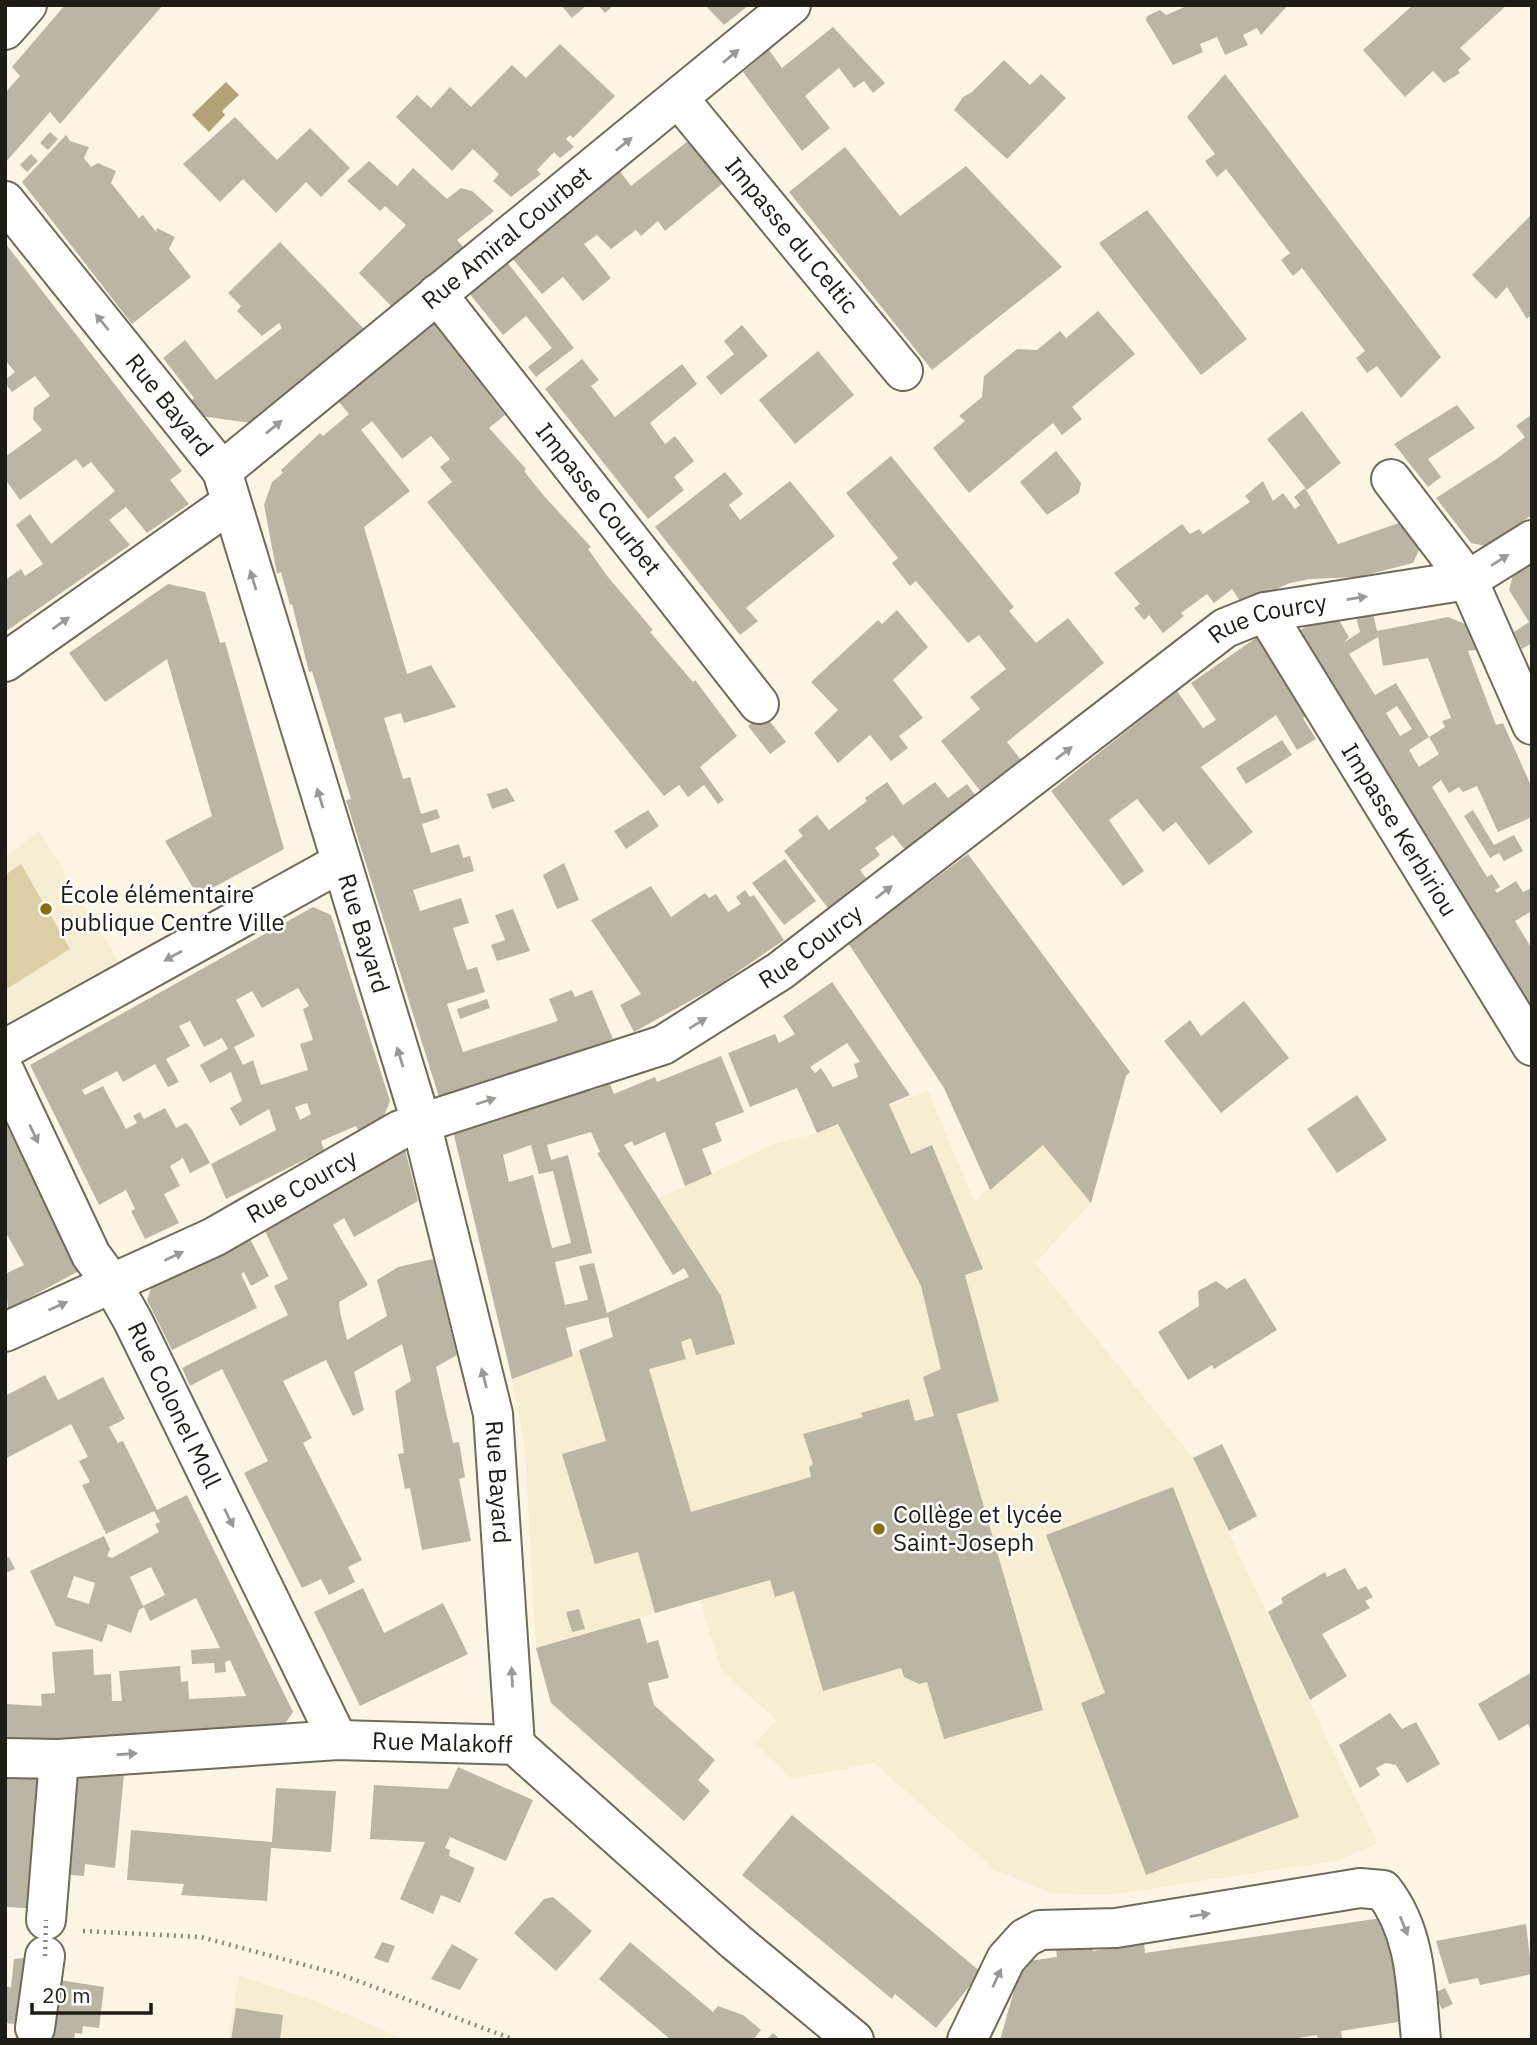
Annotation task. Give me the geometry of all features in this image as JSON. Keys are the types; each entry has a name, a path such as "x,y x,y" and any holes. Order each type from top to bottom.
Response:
{"street":[{"path":"5,30 27,5"},
{"name":"Rue Amiral Courbet","path":"5,662 225,487 437,294 791,5"},
{"name":"Impasse du Celtic","path":"678,99 903,371"},
{"name":"Rue Bayard","path":"5,201 225,487 421,1122 493,1414 515,1745"},
{"name":"Impasse Courbet","path":"437,294 759,704"},
{"path":"1391,479 1468,580 1532,725"},
{"path":"1468,580 1532,540"},
{"name":"Rue Courcy","path":"5,1332 214,1237 400,1130 663,1045 780,971 1225,628 1265,612 1468,580"},
{"name":"Impasse Kerbiriou","path":"1265,612 1532,1046"},
{"path":"5,1049 340,863"},
{"name":"Rue Colonel Moll","path":"5,1072 90,1255 111,1282 338,1740"},
{"name":"Rue Malakoff","path":"5,1758 59,1759 338,1740 515,1745 736,1942 854,2040"},
{"path":"30,2036 52,1933 59,1759"},
{"path":"968,2040 1006,1959 1025,1938 1040,1930 1116,1928 1360,1888 1383,1890 1396,1906 1411,1945 1421,2040"}],"path":[{"path":"52,1933 201,1937 342,1975 515,2040"}],"shaded area":[{"path":"226,82 239,95 222,111 225,115 209,132 192,115"},
{"name":"École élémentaire publique Centre Ville","path":"39,831 118,961 5,1025 5,857"},
{"path":"21,864 70,949 5,990 5,875"},
{"name":"Collège et lycée Saint-Joseph","path":"1126,1076 1091,1203 1035,1263 1193,1458 1377,1843 1340,1860 1108,1895 1051,1893 995,1870 874,1763 792,1779 755,1743 777,1720 722,1672 700,1600 536,1648 525,1448 512,1379 573,1356 579,1350 648,1322 721,1296 659,1199 771,1145 817,1133 928,1091 974,1201"},
{"path":"239,1976 310,1999 407,2040 228,2040"}],"building":[{"path":"65,5 163,5 60,124 50,112 5,163 5,93 20,76 12,67"},
{"path":"561,5 587,5 572,18"},
{"path":"598,5 614,5 605,13"},
{"path":"705,5 749,5 724,25"},
{"path":"1189,5 1288,5 1261,35 1257,28 1243,35 1248,45 1225,55 1217,37 1200,44 1203,52 1173,65 1146,20 1147,16 1160,10 1166,15"},
{"path":"1413,5 1507,5 1460,48 1471,59 1458,70 1460,73 1444,83 1433,71 1405,97 1363,50"},
{"path":"833,27 885,83 873,93 864,81 854,88 839,68 805,96 830,128 802,151 743,72 769,50 782,68"},
{"path":"560,44 615,96 573,138 570,135 566,139 574,147 560,158 554,152 537,170 541,174 511,197 493,181 499,174 473,149 452,171 396,117 417,95 431,108 450,87 471,107 512,65 526,78"},
{"path":"1004,60 1030,85 1041,74 1066,98 1007,159 954,110 963,97 972,92"},
{"path":"1225,74 1441,357 1401,398 1377,366 1367,373 1356,358 1365,351 1302,268 1293,276 1281,260 1290,253 1226,169 1217,177 1205,161 1215,154 1187,117"},
{"path":"235,117 277,160 310,128 350,168 321,197 306,182 276,213 243,179 220,202 183,164"},
{"path":"50,132 58,139 48,150 40,143"},
{"path":"66,135 70,141 89,147 84,158 91,167 98,163 116,171 111,183 139,218 143,215 156,232 157,228 175,237 169,249 191,277 132,324 22,182"},
{"path":"688,141 722,184 665,231 658,221 641,236 636,230 611,249 597,235 584,244 611,278 583,301 563,277 542,294 512,258 619,170 631,186"},
{"path":"845,147 900,216 966,166 1062,267 932,370 789,192"},
{"path":"31,154 38,161 27,172 20,165"},
{"path":"369,161 397,186 413,168 447,199 461,188 472,191 494,211 457,240 465,249 392,307 359,273 406,225 385,206 380,211 347,181"},
{"path":"1147,210 1247,339 1201,375 1099,243"},
{"path":"1532,214 1532,314 1527,319 1507,287 1496,299 1472,275"},
{"path":"280,242 365,330 251,423 200,416 189,402 194,398 163,358 185,340 216,380 282,328 279,323 262,336 237,311 241,306 228,293"},
{"path":"5,243 182,471 170,480 189,504 147,533 126,507 109,520 130,545 5,632 5,580 21,569 25,576 43,564 16,525 30,514 51,544 115,491 91,462 83,468 76,459 20,500 5,479 5,457 42,430 33,419 34,408 50,396 35,376 12,392 5,383 15,372 5,360"},
{"path":"507,262 574,348 536,377 528,367 552,348 526,316 503,335 469,293"},
{"path":"1098,311 1135,354 1072,407 1082,419 1062,435 1053,423 969,493 933,448 965,421 959,416 982,397 984,376 1017,349 1037,350 1060,331 1066,338"},
{"path":"433,322 505,415 489,428 526,469 524,471 544,496 591,547 588,549 608,577 653,630 650,632 693,682 695,680 737,736 700,767 724,800 718,804 704,785 688,797 679,785 664,796 427,502 452,482 440,467 450,459 431,436 402,459 372,421 361,430 410,491 364,527 407,674 431,665 456,707 404,723 401,713 384,718 403,779 410,777 421,814 437,809 440,818 422,824 431,853 459,844 463,858 470,856 474,871 413,890 420,911 461,898 469,923 453,928 467,970 477,967 485,992 447,1004 463,1052 558,1021 549,999 572,990 575,997 592,990 613,1039 439,1097 346,800 351,799 312,671 309,672 292,604 290,605 281,572 277,574 264,505 272,482 283,473 281,470 320,433 323,436 349,414 338,401"},
{"path":"742,325 768,356 721,395 706,377 734,354 724,341"},
{"path":"818,351 854,395 795,444 759,400"},
{"path":"582,359 599,380 591,386 615,417 682,364 697,384 650,423 665,444 675,436 694,461 674,477 684,490 648,519 545,389"},
{"path":"1457,405 1475,428 1428,459 1441,477 1428,487 1394,444"},
{"path":"1302,411 1341,463 1307,490 1267,439"},
{"path":"1532,414 1532,515 1485,546 1471,543 1436,498 1525,437 1516,426"},
{"path":"1056,451 1081,483 1079,493 1047,515 1020,482"},
{"path":"891,456 1014,607 1009,611 1036,643 1068,618 1104,663 1007,742 1022,761 981,792 941,741 980,709 970,697 1006,669 979,635 968,643 916,581 910,586 892,563 898,558 846,493"},
{"path":"725,472 743,494 729,505 740,520 790,481 835,536 746,608 758,621 740,635 655,527"},
{"path":"1263,481 1273,501 1283,493 1295,509 1300,505 1294,497 1305,488 1338,544 1402,522 1419,550 1413,563 1358,577 1310,579 1290,583 1242,604 1232,589 1214,603 1207,594 1181,613 1184,616 1163,633 1149,615 1144,620 1134,608 1140,604 1114,573 1182,524 1190,534 1199,529 1203,534 1250,502 1245,496"},
{"path":"1532,560 1532,643 1522,649 1514,632 1529,622 1509,590 1514,571"},
{"path":"168,584 205,592 220,643 225,642 284,849 198,896 165,841 212,816 167,659 105,702 69,653"},
{"path":"897,610 928,647 893,680 923,718 899,736 908,748 891,761 870,735 838,763 814,733 838,710 811,682 878,620 882,624"},
{"path":"1355,613 1373,613 1377,631 1448,617 1473,627 1482,649 1468,651 1496,725 1503,723 1532,788 1532,817 1498,832 1477,786 1463,792 1459,787 1449,793 1441,780 1432,787 1487,877 1492,874 1500,887 1495,890 1497,893 1516,881 1523,892 1532,888 1532,911 1515,921 1532,949 1532,1019 1294,634 1325,615 1337,617 1349,637 1343,643 1360,632","holes":["1378,637 1383,666 1428,658 1451,718 1442,721 1445,727 1429,737 1396,683 1375,695 1349,654","1397,706 1412,729 1400,736 1386,713","1429,737 1439,754 1419,767 1409,750"]},
{"path":"1263,633 1309,714 1303,718 1316,739 1297,750 1276,715 1201,767 1253,832 1209,865 1176,822 1163,832 1137,799 1109,820 1144,871 1123,886 1051,791 1177,691 1203,728 1216,720 1191,683"},
{"path":"764,714 786,742 770,754 748,726"},
{"path":"1282,740 1292,755 1246,784 1236,768"},
{"path":"887,782 903,805 935,782 948,798 967,784 976,796 905,850 893,835 875,848 880,855 860,870 866,878 828,908 784,851 803,836 798,830 817,815 829,830"},
{"path":"507,788 515,801 492,809 487,794"},
{"path":"648,810 659,826 626,849 614,831"},
{"path":"1473,810 1494,845 1514,835 1523,851 1504,861 1499,853 1490,858 1464,816"},
{"path":"968,854 1130,1072 1126,1076 1091,1203 1043,1145 990,1190 944,1088 848,943"},
{"path":"785,859 816,901 784,925 752,883"},
{"path":"564,863 579,900 557,909 543,875"},
{"path":"651,886 671,917 705,893 709,898 716,894 728,912 741,904 736,897 745,890 750,897 754,895 784,940 717,986 634,1032 620,1005 641,994 591,920"},
{"path":"313,907 331,915 390,1101 384,1116 358,1130 356,1126 321,1141 324,1150 226,1199 211,1164 276,1130 269,1109 240,1126 230,1108 242,1101 231,1072 210,1083 200,1065 228,1049 222,1038 204,1047 190,1021 179,1026 190,1046 166,1059 179,1082 168,1087 155,1064 123,1082 117,1071 82,1090 85,1095 103,1086 126,1129 137,1123 133,1116 140,1112 144,1119 165,1108 176,1128 186,1123 191,1128 210,1163 190,1173 183,1158 170,1166 180,1186 164,1194 179,1223 145,1239 131,1211 135,1209 126,1190 99,1205 30,1065","holes":["298,988 309,1006 303,1009 313,1040 300,1044 308,1070 261,1085 253,1060 243,1065 234,1047 255,1036 236,1000 252,991 262,1008","307,1103 311,1114 300,1120 295,1107"]},
{"path":"513,909 530,951 497,961 491,945 505,940 495,915"},
{"path":"832,982 910,1095 889,1104 911,1154 932,1145 983,1269 965,1275 999,1401 957,1414 1043,1710 944,1739 927,1682 919,1684 904,1677 901,1668 823,1691 794,1591 775,1597 770,1580 655,1613 638,1552 595,1564 562,1454 606,1441 579,1350 613,1337 608,1317 566,1328 573,1356 512,1379 453,1131 590,1087 591,1091 610,1084 614,1094 655,1077 657,1082 721,1056 744,1112 715,1123 722,1141 702,1149 712,1174 685,1186 665,1132 634,1146 632,1141 624,1145 721,1296 735,1344 696,1355 691,1338 681,1342 686,1359 649,1369 691,1512 811,1477 809,1467 813,1464 803,1434 863,1417 861,1413 909,1399 915,1421 934,1416 923,1377 941,1369 921,1286 838,1124 817,1133 797,1088 750,1107 728,1053 775,1034 779,1043 795,1034 783,1016","holes":["847,1043 860,1062 854,1064 858,1077 833,1087 821,1068 815,1073 810,1067","591,1132 600,1152 597,1153 673,1275 684,1268 689,1277 607,1313 594,1263 579,1266 588,1300 565,1305 555,1262 592,1253 568,1155 551,1160 547,1145","531,1145 539,1174 553,1171 571,1243 552,1248 533,1175 509,1182 503,1155"]},
{"path":"487,999 490,1008 460,1019 457,1009"},
{"path":"1244,1001 1289,1058 1221,1113 1164,1041 1190,1020 1201,1036"},
{"path":"1357,1095 1387,1140 1337,1173 1307,1129"},
{"path":"5,1122 79,1271 8,1309 5,1274 24,1265 5,1231"},
{"path":"404,1145 418,1201 354,1237 344,1218 333,1225 368,1285 339,1302 340,1312 347,1340 387,1316 377,1280 398,1267 433,1259 457,1355 436,1367 453,1443 459,1442 465,1477 459,1479 471,1541 422,1550 410,1488 405,1489 398,1454 404,1453 395,1391 411,1381 402,1344 354,1372 364,1410 353,1416 326,1360 283,1381 312,1438 303,1443 362,1560 348,1567 355,1582 329,1595 321,1579 302,1588 244,1473 268,1461 222,1369 190,1386 182,1368 288,1315 274,1286 288,1279 263,1227"},
{"path":"248,1235 269,1276 251,1286 244,1272 241,1274 257,1308 172,1350 147,1300 153,1283"},
{"path":"1245,1278 1277,1330 1214,1369 1212,1365 1188,1380 1158,1332 1199,1306 1198,1291 1216,1281 1227,1289"},
{"path":"45,1375 58,1400 103,1377 125,1419 109,1427 118,1443 123,1441 157,1510 187,1495 293,1712 283,1727 44,1742 5,1740 5,1704 42,1706 41,1694 55,1693 52,1652 93,1649 94,1675 111,1674 112,1701 122,1701 119,1671 180,1666 181,1682 188,1681 189,1699 246,1696 230,1660 225,1662 226,1672 215,1673 214,1663 192,1664 191,1650 220,1648 196,1598 150,1621 144,1607 139,1610 131,1633 108,1624 102,1642 56,1626 30,1571 104,1536 110,1549 107,1556 112,1558 159,1532 155,1524 160,1522 154,1511 106,1534 82,1485 90,1482 79,1461 88,1457 71,1424 5,1459 5,1396","holes":["151,1567 165,1595 143,1606 130,1577","74,1576 95,1583 89,1604 67,1597"]},
{"path":"1222,1444 1257,1516 1229,1531 1193,1458"},
{"path":"1173,1487 1299,1817 1146,1875 1081,1703 1105,1693 1046,1535"},
{"path":"9,1557 15,1569 5,1573 5,1558"},
{"path":"1345,1568 1358,1590 1366,1586 1373,1597 1365,1601 1370,1608 1322,1634 1347,1676 1310,1700 1268,1612 1283,1603 1281,1598 1325,1572 1327,1577"},
{"path":"363,1588 384,1633 443,1603 468,1654 360,1706 314,1612"},
{"path":"579,1609 585,1629 572,1632 566,1612"},
{"path":"640,1618 647,1643 658,1640 669,1678 648,1683 654,1705 715,1760 698,1780 710,1791 684,1821 551,1703 536,1648"},
{"path":"1532,1672 1532,1731 1528,1724 1499,1741 1478,1704"},
{"path":"1390,1713 1402,1729 1416,1722 1440,1764 1407,1783 1396,1765 1386,1763 1376,1768 1380,1775 1360,1788 1339,1745"},
{"path":"458,1767 533,1800 506,1861 450,1837 445,1848 450,1850 449,1856 475,1868 460,1903 441,1895 433,1914 400,1899 425,1842 370,1839 374,1785 448,1789"},
{"path":"124,1774 115,1868 85,1864 84,1876 59,1874 70,1776"},
{"path":"5,1776 47,1778 37,1918 26,1917 26,1908 5,1907"},
{"path":"276,1788 336,1791 331,1852 271,1848 267,1901 181,1895 184,1884 127,1880 131,1830 272,1842"},
{"path":"792,1815 981,1972 936,2028 895,1994 892,1999 742,1875"},
{"path":"553,1897 592,1931 556,1971 514,1933 544,1899"},
{"path":"1388,1917 1404,2021 1341,2031 1342,2038 1332,2040 1318,2040 1317,2035 1287,2040 1000,2040 1022,1962 1057,1957 1056,1948 1091,1943 1093,1951 1144,1943 1145,1953"},
{"path":"1526,1924 1532,1974 1480,1985 1478,1978 1449,1984 1436,1941"},
{"path":"382,1942 395,1946 388,1963 374,1958"},
{"path":"630,1942 713,2012 718,2006 743,2015 761,2030 753,2040 671,2040 599,1979"},
{"path":"452,1944 478,1959 460,1990 431,1979"},
{"path":"33,1957 27,2025 5,2023 5,1987 11,1987 14,1959"},
{"path":"53,1979 104,1987 99,2028 83,2026 82,2034 75,2033 74,2040 41,2040"},
{"path":"1445,1988 1453,2004 1442,2009 1434,1993"},
{"path":"236,2008 283,2015 280,2040 231,2040"},
{"path":"773,2033 781,2040 766,2040"}],"place":[{"name":"École élémentaire publique Centre Ville","path":"46,909"},
{"name":"Collège et lycée Saint-Joseph","path":"879,1529"}]}
